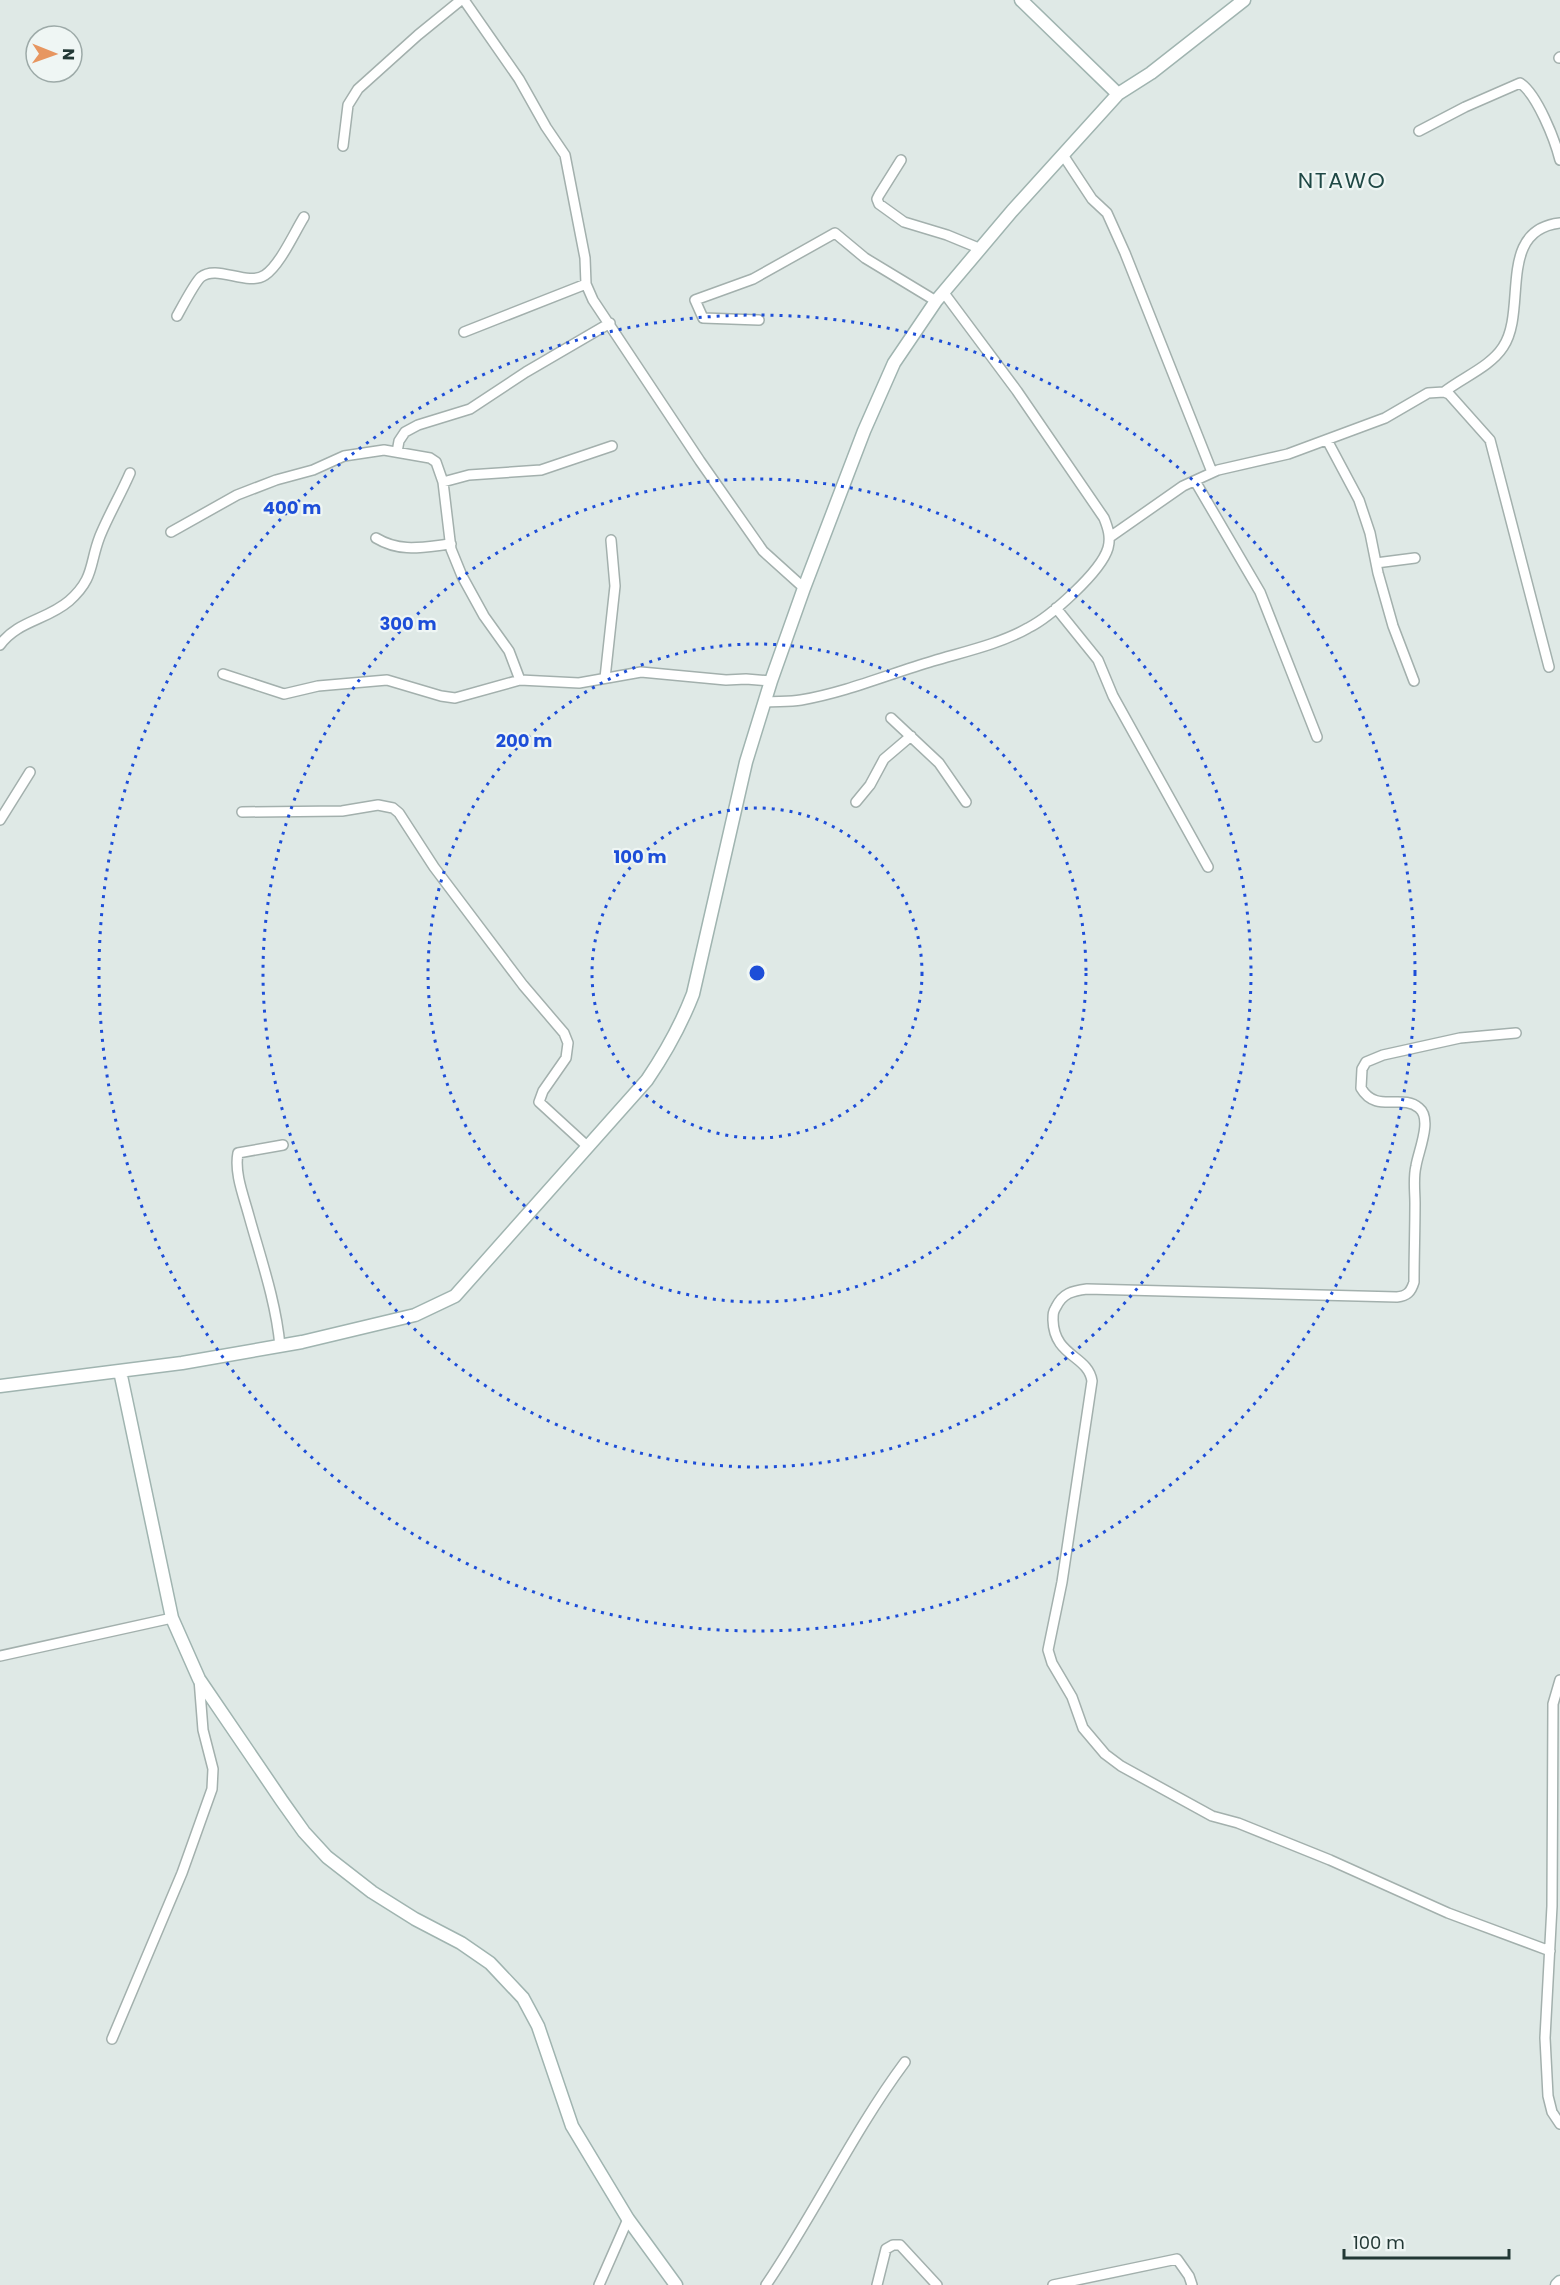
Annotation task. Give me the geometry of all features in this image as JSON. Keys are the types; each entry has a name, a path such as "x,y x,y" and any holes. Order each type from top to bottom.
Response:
{"street":[{"path":"343,146 348,105 358,89 418,35 462,0 519,79 546,128 566,155 585,258 586,284 598,308 700,461 763,550 804,588"},
{"path":"1021,0 1118,94"},
{"path":"0,1386 120,1371 280,1346 415,1315 455,1296 647,1080 670,1046 683,1019 698,973 746,762 771,681 864,431 894,363 940,297 1118,94 1151,74 1244,0"},
{"path":"1419,131 1520,83 1528,90 1546,124 1560,160"},
{"path":"1063,155 1092,200 1107,213 1212,472"},
{"path":"901,160 877,199 879,204 904,222 947,235 981,249"},
{"path":"177,316 199,278 209,272 255,279 264,276 275,265 304,217"},
{"path":"1110,537 1183,486 1212,472 1288,454 1385,418 1428,393 1444,392 1493,360 1512,332 1517,273 1522,249 1533,233 1551,224 1560,223"},
{"path":"759,320 703,318 694,300 753,279 835,233 865,258 940,297 1017,391 1104,518 1110,537 1104,557 1090,576 1056,608 1028,628 972,650 840,692 799,701 765,702"},
{"path":"464,332 586,284"},
{"path":"397,452 399,441 405,432 418,425 470,409 526,372 610,323"},
{"path":"1444,392 1490,440 1549,666"},
{"path":"1327,440 1359,500 1370,532 1393,626 1414,681"},
{"path":"443,482 469,475 541,470 612,446"},
{"path":"171,532 237,495 276,480 313,470 344,456 384,450 430,458 436,462 443,482 450,544 462,576 484,616 509,651 520,680"},
{"path":"0,645 13,630 66,604 80,591 92,571 95,548 101,533 130,473"},
{"path":"1195,481 1260,592 1317,737"},
{"path":"376,538 389,546 412,549 450,544"},
{"path":"604,678 615,586 611,540"},
{"path":"1376,563 1415,558"},
{"path":"1056,608 1098,660 1113,696 1208,867"},
{"path":"223,674 284,694 318,686 387,680 455,698 520,680 579,683 641,672 726,680 771,681"},
{"path":"891,718 939,763 966,802"},
{"path":"856,802 870,786 884,759 911,736"},
{"path":"0,820 30,772"},
{"path":"242,812 342,811 378,805 393,808 399,813 434,867 523,985 564,1032 568,1043 566,1058 543,1091 539,1101 587,1146"},
{"path":"1516,1033 1460,1038 1383,1055 1366,1062 1362,1069 1361,1088 1370,1098 1378,1102 1407,1103 1418,1107 1424,1113 1423,1135 1415,1167 1414,1282 1411,1290 1405,1296 1087,1289 1071,1291 1060,1299 1053,1311 1053,1332 1060,1345 1087,1368 1092,1382 1066,1558 1048,1650 1052,1663 1072,1697 1083,1728 1105,1754 1121,1766 1212,1816 1330,1860 1448,1913 1550,1951"},
{"path":"280,1346 278,1321 242,1191 236,1161 238,1153 283,1145"},
{"path":"120,1371 172,1618 199,1679 287,1809 327,1857 372,1892 415,1919 461,1943 490,1963 516,1989 538,2026 572,2126 628,2219 676,2285"},
{"path":"0,1656 172,1618"},
{"path":"112,2039 183,1873 212,1789 213,1769 203,1730 199,1679"},
{"path":"1560,1680 1552,1704 1550,1951 1545,2038 1548,2096 1552,2112 1560,2124"},
{"path":"766,2285 818,2204 887,2086 905,2062"},
{"path":"599,2285 628,2219"},
{"path":"877,2285 886,2249 893,2245 900,2245 937,2285"},
{"path":"1053,2285 1177,2259 1189,2276 1192,2285"}],"district":[{"name":"NTAWO","path":"1342,180"}]}
